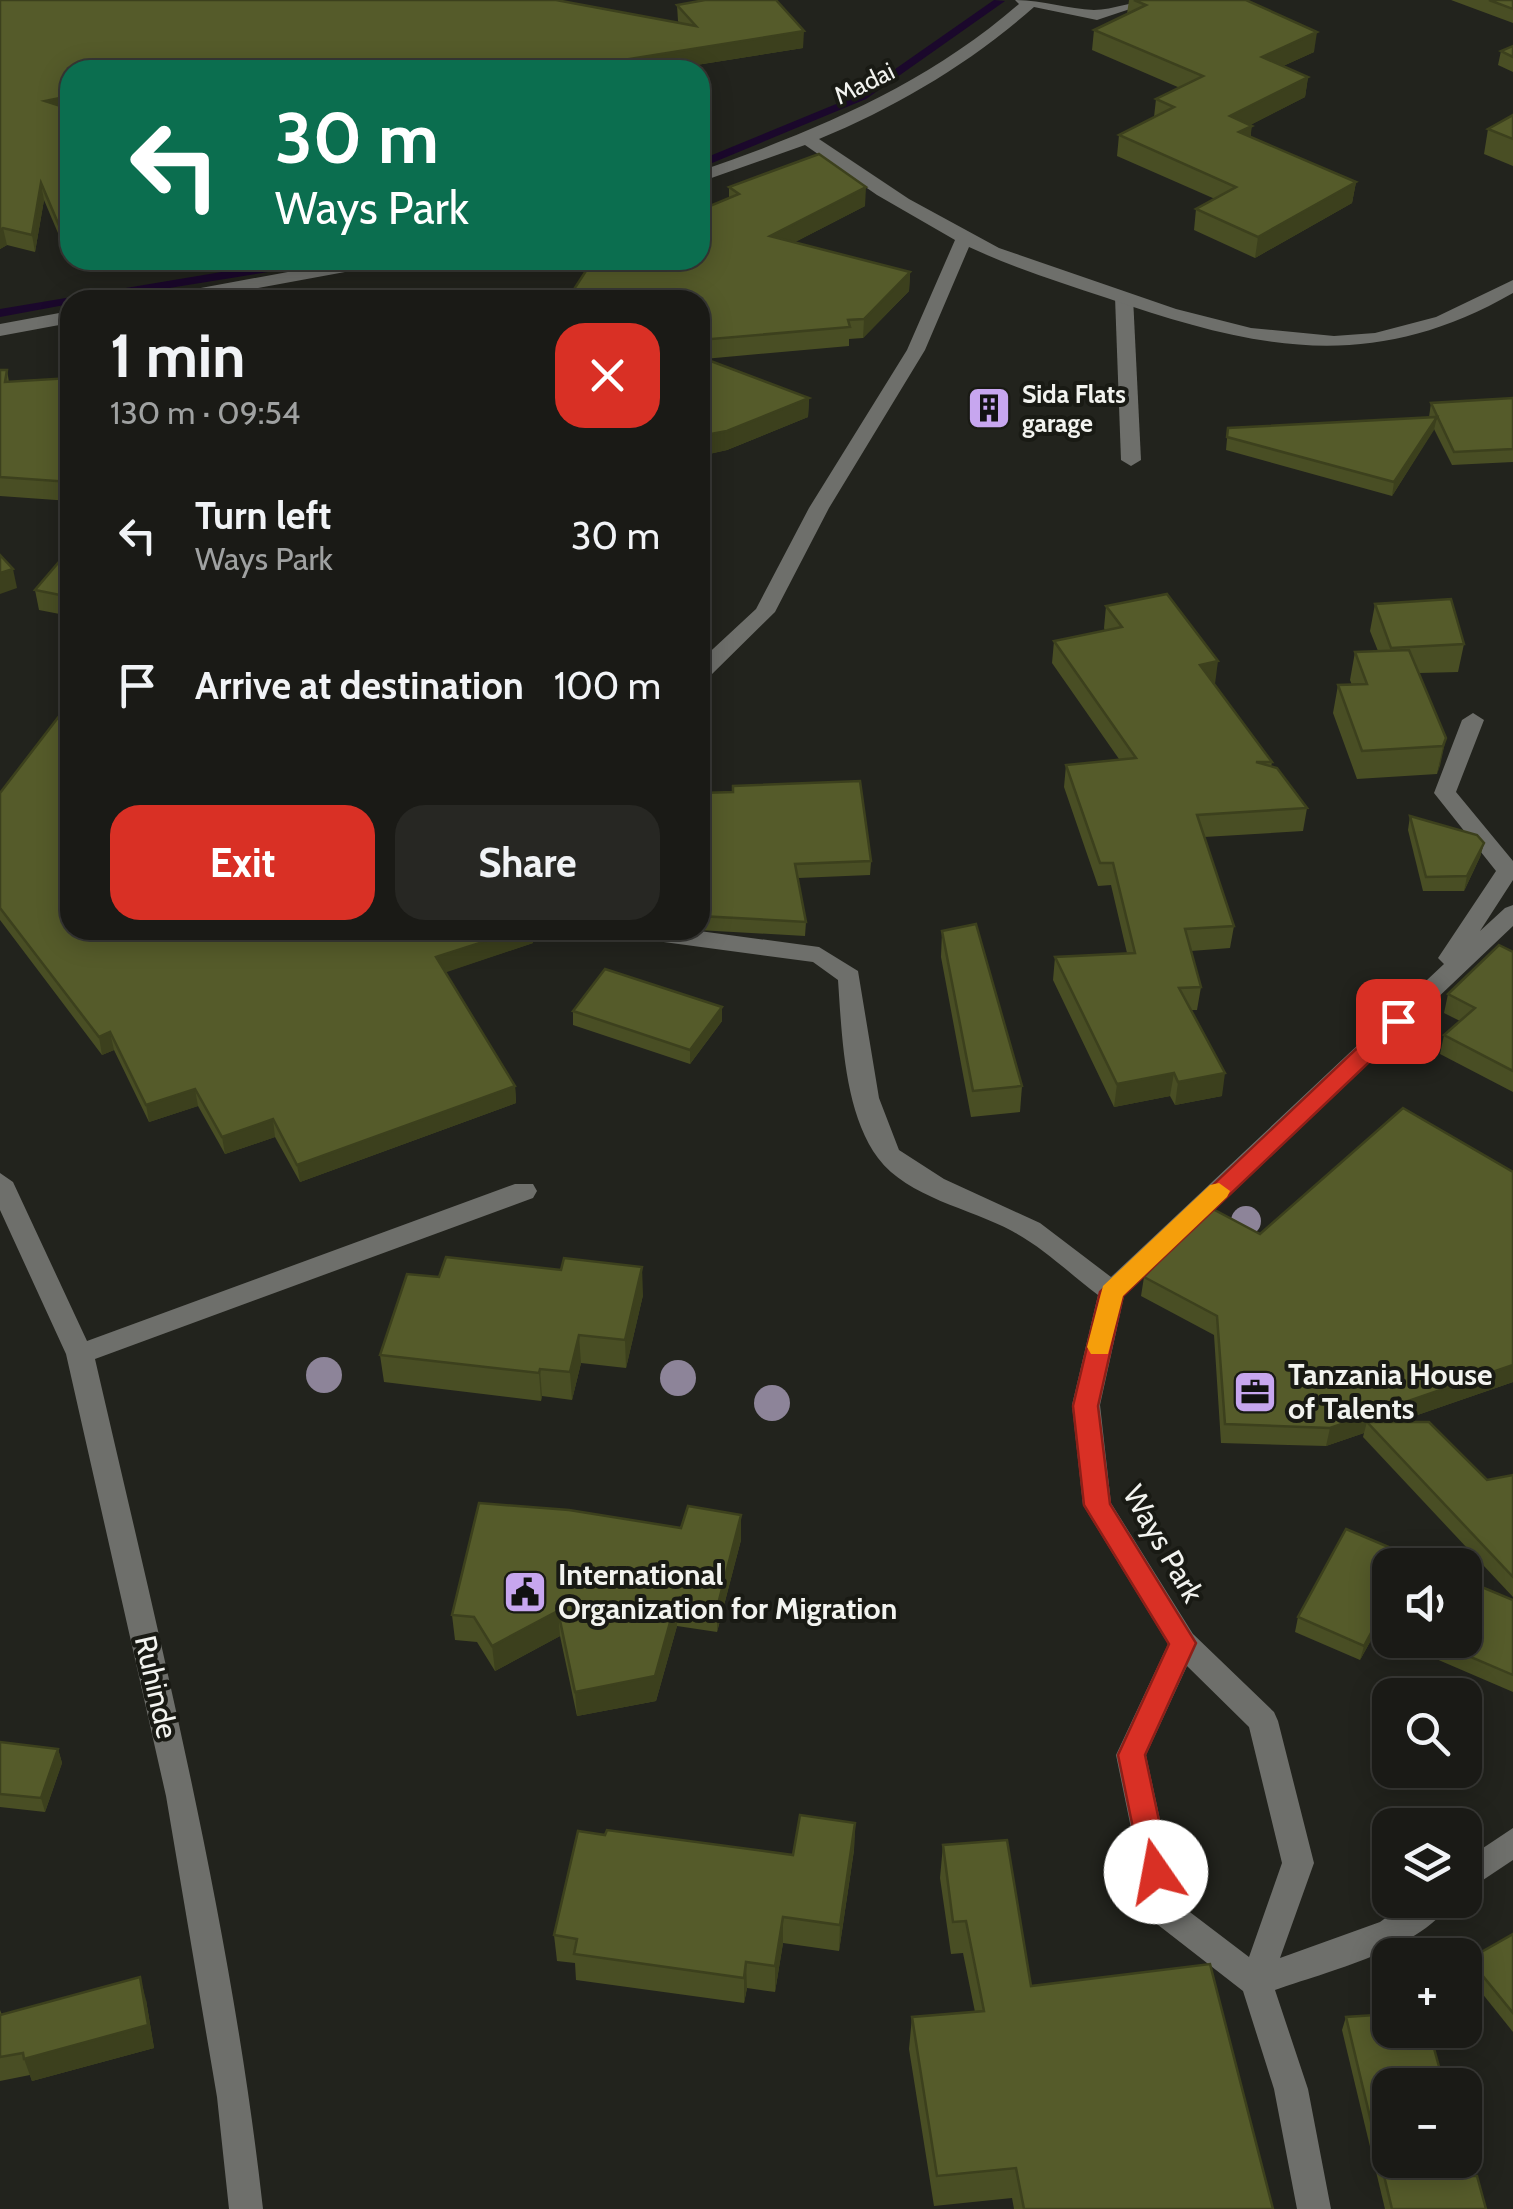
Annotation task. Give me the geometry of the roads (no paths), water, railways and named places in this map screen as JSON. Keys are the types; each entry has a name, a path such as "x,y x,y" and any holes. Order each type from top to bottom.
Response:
{"street":[{"path":"1023,0 1096,15 1150,0"},
{"name":"Madai","path":"710,174 808,139 930,79 1031,0"},
{"path":"808,139 864,180 964,239 1206,326 1275,338 1348,340 1414,331 1468,311 1513,285"},
{"path":"710,664 765,612 819,508 916,350 964,239"},
{"path":"218,290 329,270"},
{"path":"1124,298 1131,460"},
{"path":"0,330 60,319"},
{"path":"1427,994 1510,870 1445,793 1473,720"},
{"path":"708,940 818,955 850,977 852,1024 866,1096 887,1154 932,1182 1023,1225 1112,1292 1513,913"},
{"name":"Ruhinde","path":"0,1182 80,1354 181,1796 234,2097 246,2209"},
{"path":"80,1354 524,1191"},
{"name":"Ways Park","path":"1112,1292 1086,1406 1097,1505 1183,1643 1262,1721 1298,1863 1256,1982"},
{"path":"1183,1643 1132,1755 1164,1911 1256,1982 1291,2088 1314,2209"},
{"path":"1482,1865 1513,1842"},
{"path":"1256,1982 1392,1933 1412,1918"}],"waterway":[{"path":"710,160 862,97 1000,1"},
{"path":"133,290 256,270"},
{"path":"0,313 60,302"}],"place":[{"name":"Sida Flats garage","path":"989,408"},
{"name":"Tanzania House of Talents","path":"1255,1392"},
{"name":"International Organization for Migration","path":"525,1592"}]}
